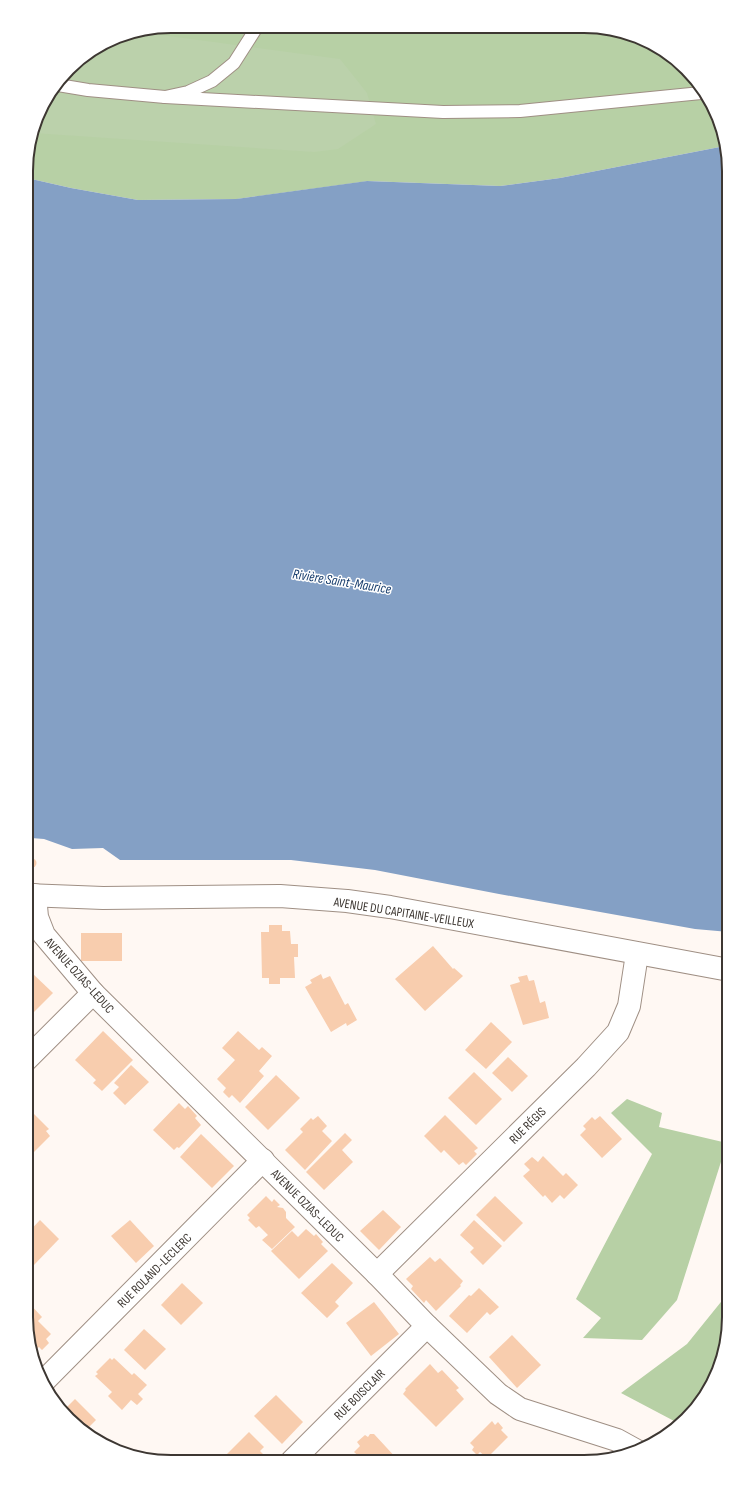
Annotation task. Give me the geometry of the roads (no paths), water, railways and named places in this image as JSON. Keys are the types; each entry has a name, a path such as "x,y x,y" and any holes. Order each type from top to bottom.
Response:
{"street":[{"name":"AVENUE DU CAPITAINE-VEILLEUX","path":"33,895 103,898 280,896 347,901 390,907 722,969"},
{"name":"AVENUE OZIAS-LEDUC","path":"33,902 44,935 93,993 263,1160 427,1326 498,1394 520,1409 617,1440 630,1447"},
{"name":"RUE RÉGIS","path":"377,1274 586,1067 618,1032 629,1006 637,954"},
{"path":"33,1053 93,993"},
{"name":"RUE ROLAND-LECLERC","path":"47,1378 263,1160"},
{"name":"RUE BOISCLAIR","path":"298,1455 427,1326"}],"lane":[{"path":"165,97 188,92 212,81 234,63 253,33"},
{"path":"62,86 88,90 165,97 443,112 520,111 698,93"}],"water":[{"name":"Rivière Saint-Maurice","path":"720,147 721,153 722,931 695,929 375,870 291,860 120,860 103,848 72,849 44,839 33,838 33,179 138,200 236,199 367,181 500,186 560,178"}]}
